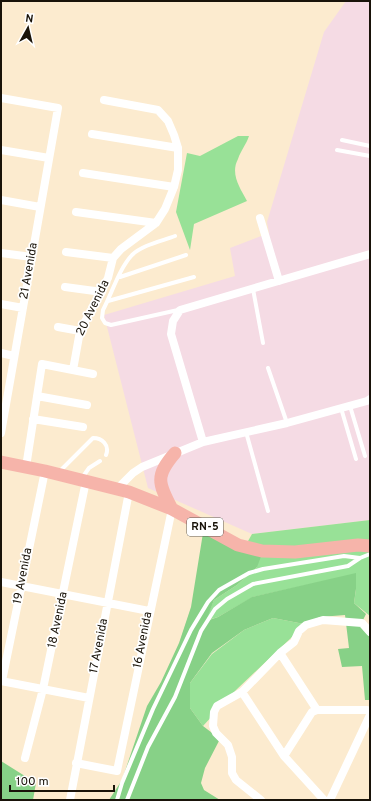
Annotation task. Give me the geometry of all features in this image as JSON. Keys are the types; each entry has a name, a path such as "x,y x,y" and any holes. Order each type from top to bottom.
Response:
{"main road":[{"path":"172,509 160,487 159,480 162,469 175,453"},
{"name":"RN-5","path":"1,462 124,490 172,509 238,545 262,551 295,552 358,545 370,546"}],"street":[{"name":"21 Avenida","path":"1,98 58,108 23,308 14,356 4,397 1,433"},
{"path":"66,252 112,258 156,223 165,209 174,187 178,170 178,148 168,121 158,110 104,100"},
{"path":"92,134 178,148"},
{"path":"1,150 49,158"},
{"path":"83,173 174,187"},
{"path":"1,200 40,207"},
{"path":"76,212 156,223"},
{"path":"260,218 279,281"},
{"path":"1,253 32,257"},
{"path":"203,442 171,334 173,321 180,310 370,254"},
{"name":"20 Avenida","path":"73,370 80,331 102,292 108,278 112,258"},
{"path":"65,286 102,292"},
{"path":"1,304 23,308"},
{"path":"58,327 80,331"},
{"path":"1,354 14,356"},
{"path":"26,467 42,364 93,374"},
{"path":"38,396 87,405"},
{"path":"124,490 133,473 142,467 203,442 287,423 370,399"},
{"path":"33,419 83,427"},
{"name":"19 Avenida","path":"2,681 45,471"},
{"name":"18 Avenida","path":"24,758 43,689 63,594 84,480"},
{"name":"17 Avenida","path":"70,800 107,603 124,490"},
{"name":"16 Avenida","path":"76,763 117,771 149,611 172,509"},
{"path":"1,582 149,611"},
{"path":"261,800 236,780 232,773 232,757 228,745 216,733 213,720 217,706 242,692 280,653 294,642 302,628 314,622 362,623 370,632"},
{"path":"280,653 317,710"},
{"path":"2,681 89,698"},
{"path":"242,692 284,756 324,800"},
{"path":"284,756 312,712 317,710 370,711 370,715 330,800"}],"lane":[{"path":"342,140 370,146"},
{"path":"337,150 370,156"},
{"path":"175,236 153,244 133,255 103,310 102,318 105,323 111,325 180,310"},
{"path":"120,277 186,255"},
{"path":"108,301 194,277"},
{"path":"252,288 263,343"},
{"path":"268,368 287,423"},
{"path":"350,406 365,456"},
{"path":"342,408 356,459"},
{"path":"246,432 268,511"},
{"path":"58,474 93,438 105,443 107,447 106,455"},
{"path":"84,480 89,468 100,461"},
{"path":"127,800 148,747 175,697 201,631 216,609 227,599 253,584 348,566 360,558 370,554"},
{"path":"117,800 122,783 153,709 191,630 208,602 219,590 249,573 263,568 344,556 360,558"}],"shaded area":[{"path":"346,1 370,1 370,520 252,534 148,488 104,315 235,276 230,248 269,233 267,222 324,32"}],"green space":[{"path":"238,136 249,136 239,156 235,170 237,181 247,201 194,224 190,250 176,212 187,153 200,156"},
{"path":"370,520 370,616 354,603 356,574 253,597 218,617 205,621 214,600 237,585 257,567 243,550 252,534"},
{"path":"203,533 262,554 257,567 237,585 214,600 206,621 218,617 252,597 356,573 354,603 366,614 363,620 370,627 370,700 365,700 362,666 342,667 338,649 349,648 345,615 320,617 304,624 273,618 244,630 212,653 190,683 190,708 203,726 220,739 205,768 201,783 204,790 220,800 109,800 122,780 147,706 161,682 179,643 191,607"},
{"path":"273,618 304,624 236,690 203,726 190,708 190,683 212,654 244,630"},
{"path":"1,761 36,783 33,800 1,800"}]}
